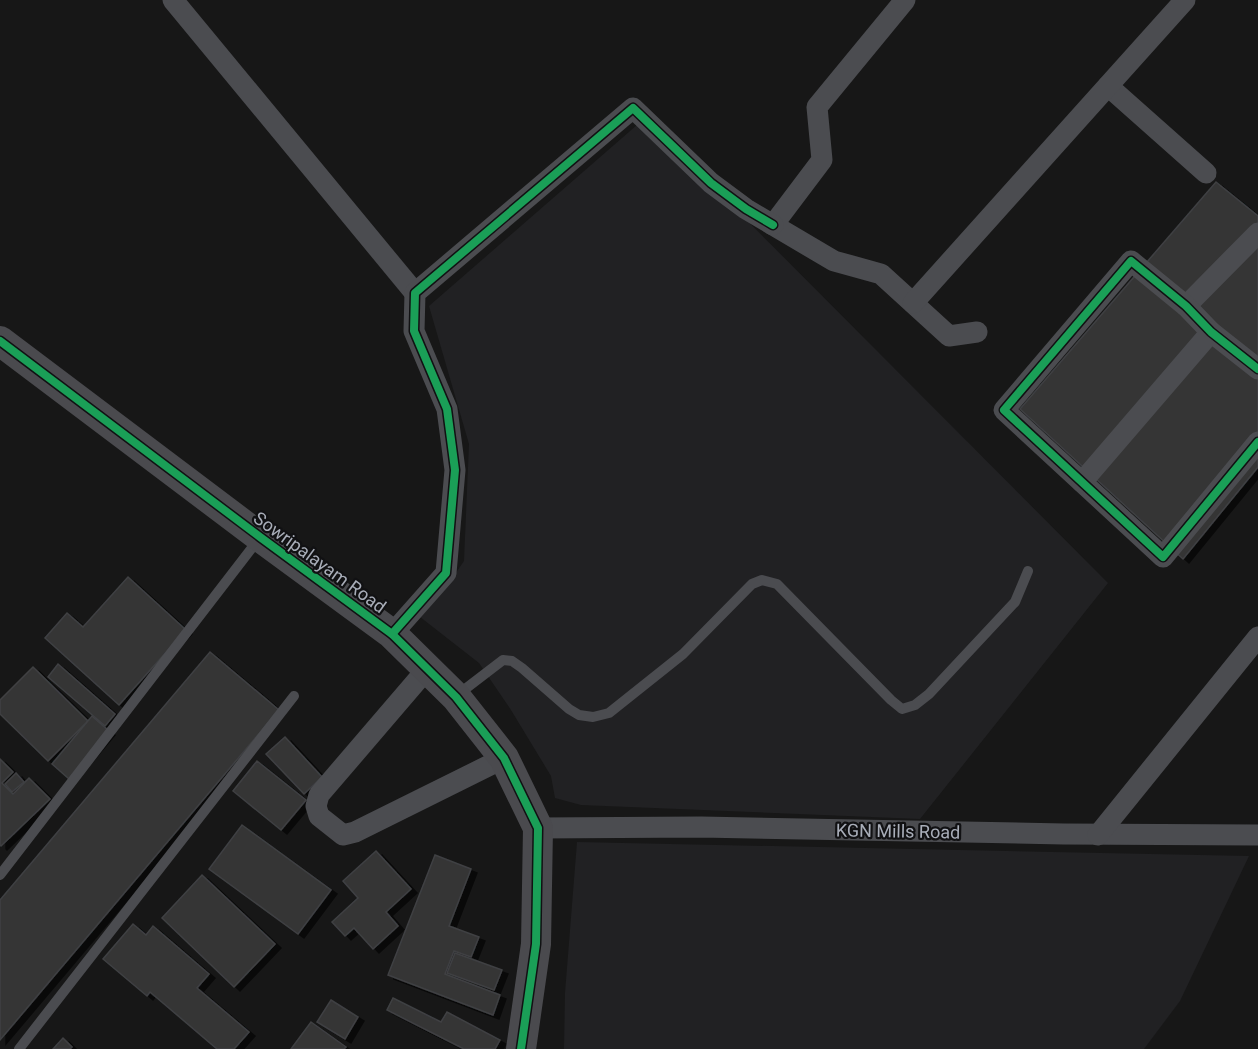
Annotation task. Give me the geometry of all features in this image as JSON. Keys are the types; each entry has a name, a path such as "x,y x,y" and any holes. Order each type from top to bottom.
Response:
{"street":[{"path":"173,0 415,293 414,331 447,409 455,470 446,573 392,634"},
{"path":"773,225 822,160 817,107 905,0"},
{"path":"913,303 1185,0"},
{"path":"1108,86 1206,173"},
{"path":"415,293 633,108 711,183 746,209 834,261 881,274 949,336 977,332"},
{"path":"1186,306 1258,232"},
{"path":"1258,369 1211,332 1186,306 1131,261 1004,410 1163,557 1258,442"},
{"path":"1082,482 1211,332"},
{"name":"Sowripalayam Road","path":"0,341 392,634 456,696 504,758 538,828 536,944 521,1049"},
{"path":"1098,834 1258,637"},
{"path":"427,669 319,795 316,806 319,816 343,835 355,832 504,758"},
{"name":"KGN Mills Road","path":"538,828 701,827 1258,835"}],"lane":[{"path":"0,875 260,537"},
{"path":"456,696 503,660 512,661 522,668 579,715 593,717 609,713 683,654 752,584 762,580 777,584 902,709 915,705 929,694 1015,602 1028,572"},
{"path":"19,1049 294,696"}],"shaded area":[{"path":"645,118 1108,583 920,819 581,805 555,798 551,776 479,663 415,613 449,583 464,561 469,444 429,306"},
{"path":"577,842 1249,856 1180,1001 1144,1049 564,1049 565,993"}],"building":[{"path":"1216,182 1258,216 1258,467 1183,559 1020,409"},
{"path":"128,577 186,630 119,705 45,638 67,613 83,627"},
{"path":"210,652 279,710 0,1040 0,900"},
{"path":"58,664 115,714 105,726 48,677"},
{"path":"33,667 88,721 48,761 0,714 0,700"},
{"path":"92,716 109,731 69,779 52,764"},
{"path":"285,737 322,777 304,794 266,754"},
{"path":"0,759 13,772 2,783 13,794 29,778 50,799 1,846 0,845"},
{"path":"257,761 306,800 281,830 233,791"},
{"path":"16,773 24,782 12,792 5,784"},
{"path":"242,825 331,890 298,934 209,869"},
{"path":"376,851 411,889 386,912 398,926 373,949 354,928 345,936 332,922 358,898 343,881"},
{"path":"435,855 471,869 449,926 479,937 471,957 454,951 445,974 500,995 493,1015 388,975"},
{"path":"202,875 275,944 234,987 162,918"},
{"path":"133,924 146,935 153,926 209,974 197,988 249,1032 234,1049 217,1049 150,992 147,996 103,959"},
{"path":"455,953 502,970 494,990 447,973"},
{"path":"393,998 441,1022 447,1012 500,1040 495,1049 464,1049 387,1010"},
{"path":"331,1000 358,1017 345,1039 317,1022"},
{"path":"311,1022 346,1047 344,1049 291,1049"},
{"path":"63,1038 72,1047 53,1049"}],"cycle path":[{"path":"392,634 446,573 455,470 447,409 414,331 415,293 633,108 711,183 746,209 773,225"},
{"path":"1258,369 1211,332 1186,306 1131,261 1004,410 1163,557 1258,442"},
{"path":"0,341 392,634 456,697 504,758 538,828 536,944 521,1049"}]}
